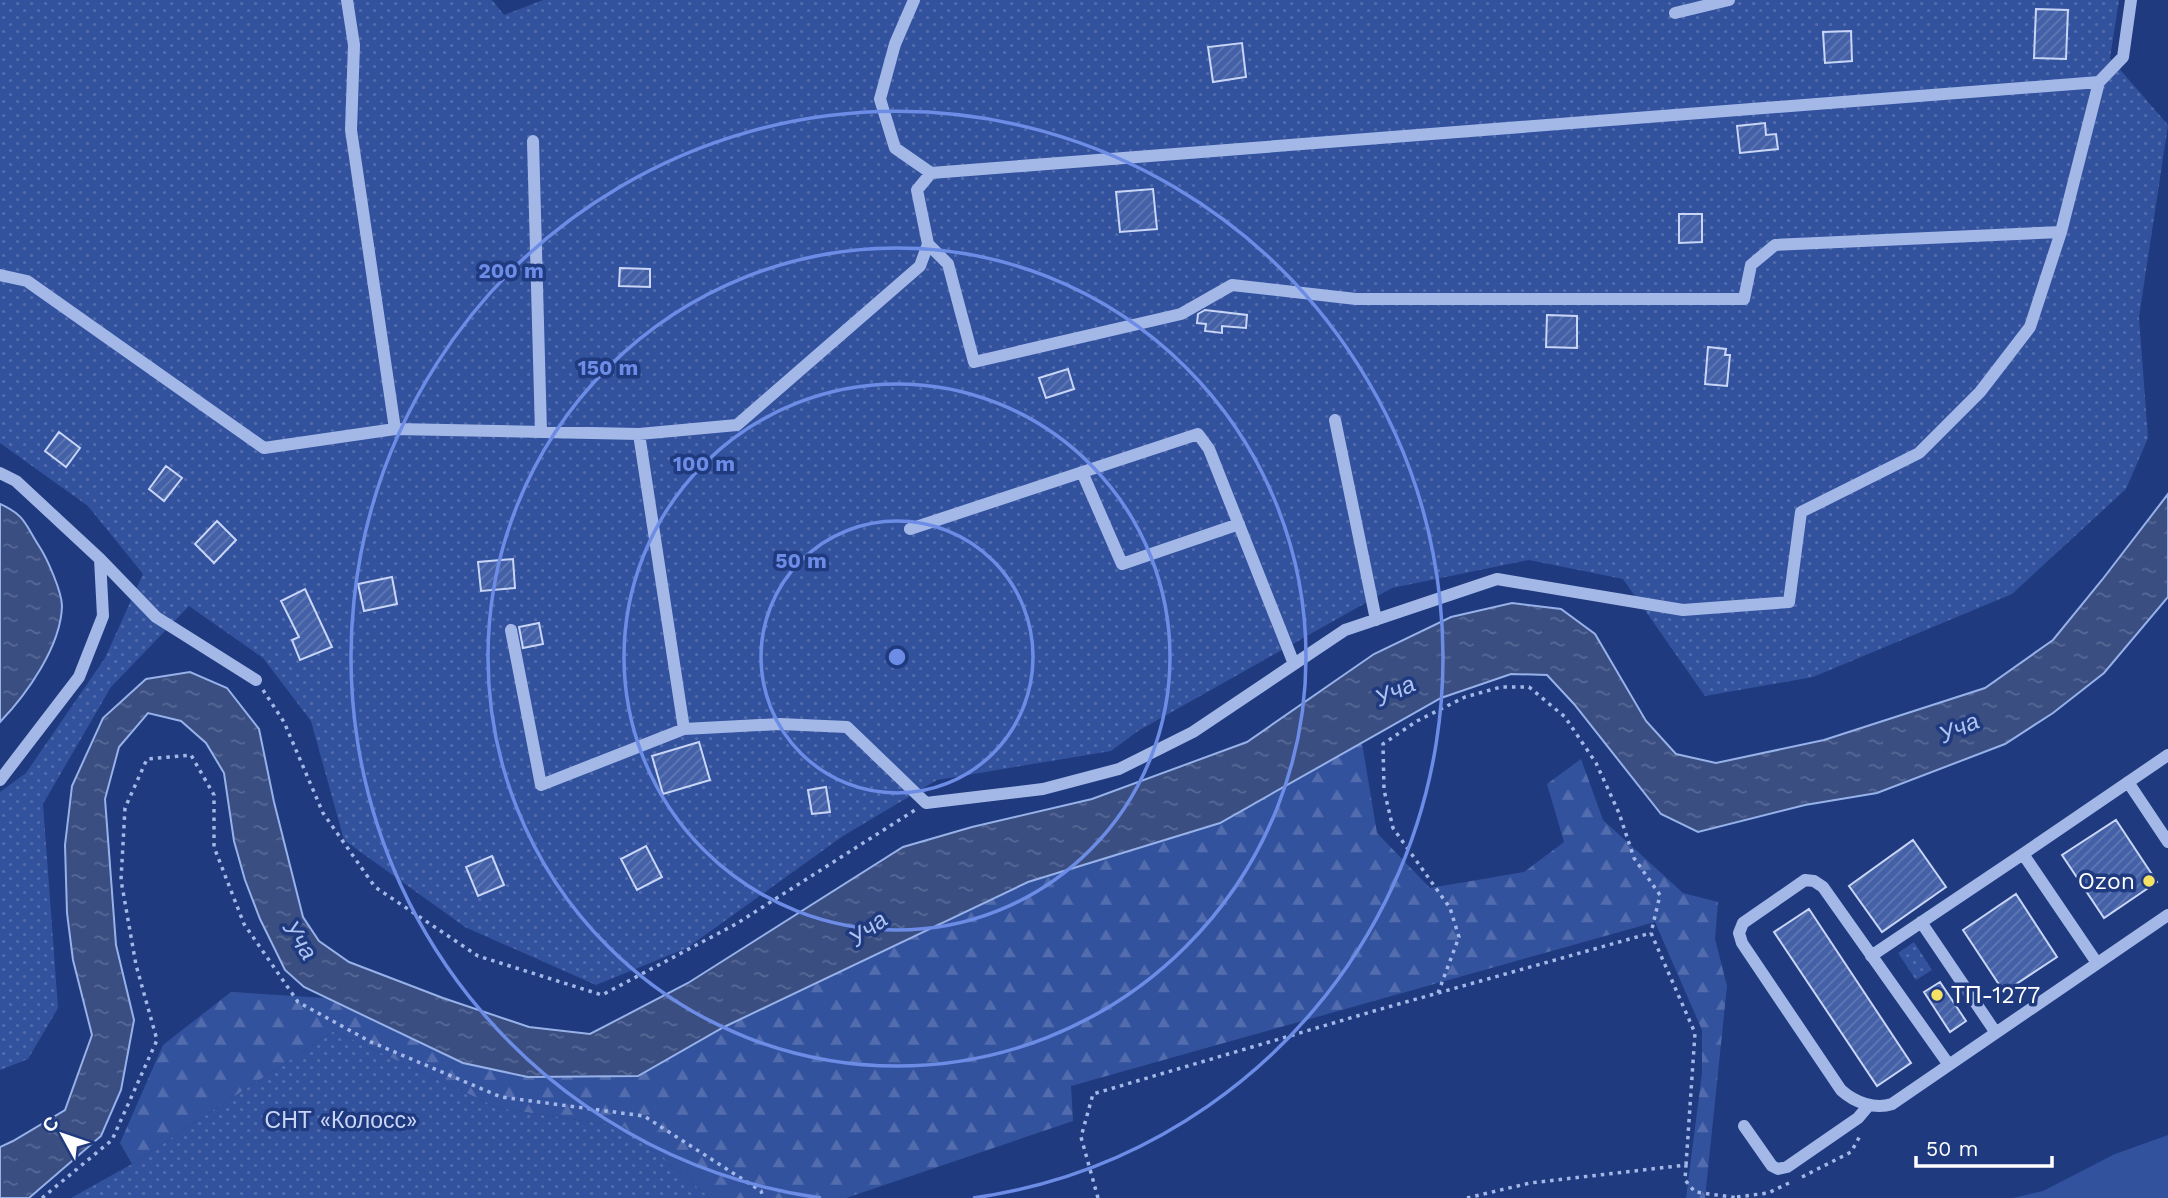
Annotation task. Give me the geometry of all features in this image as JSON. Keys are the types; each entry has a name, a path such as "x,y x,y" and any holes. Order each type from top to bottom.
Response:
{"street":[{"path":"347,0 354,45 351,130 395,429"},
{"path":"914,0 895,44 880,99 895,148 931,173 2099,82"},
{"path":"1675,13 1730,0"},
{"path":"511,630 541,785 684,729 780,724 847,727 926,803 1043,789 1119,769 1193,732 1345,630 1497,579 1683,610 1789,602 1801,512 1919,453 1980,392 2030,327 2061,232 2099,82 2123,57 2131,0"},
{"path":"533,141 541,432"},
{"path":"0,275 27,281 264,448 395,429 639,433 737,425 920,266 928,244 917,190 931,173"},
{"path":"928,244 948,264 974,362 1181,314 1232,285 1356,299 1744,299 1751,265 1775,245 2061,232"},
{"path":"1335,420 1376,620"},
{"path":"639,433 684,729"},
{"path":"910,529 1198,434 1209,449 1294,664"},
{"path":"1082,472 1122,564 1239,524"},
{"path":"0,473 16,481 100,559 156,617 256,680"},
{"path":"0,780 79,677 103,616 100,559"},
{"path":"1871,956 2168,755"},
{"path":"2127,782 2168,842"},
{"path":"2022,854 2097,963"},
{"path":"1949,1066 1823,887 1814,881 1805,880 1743,923 1739,933 1742,943 1841,1090 1848,1097 1877,1107 1892,1104 1949,1066 2168,915"},
{"path":"1921,922 1996,1033"},
{"path":"1744,1126 1772,1166 1778,1169 1787,1167 1858,1118 1869,1105"}],"path":[{"path":"256,680 284,722 323,813 375,887 478,956 602,995 736,924 926,803"},
{"path":"1438,993 1459,937 1450,908 1393,828 1384,790 1383,744 1417,721 1465,697 1501,687 1529,687 1565,717 1595,763 1619,813 1634,858 1660,895 1651,933 1695,1033 1685,1180 1695,1192 1739,1198"},
{"path":"43,1198 111,1140 157,1041 136,965 121,880 125,808 147,759 191,755 214,795 214,846 244,924 298,1002 371,1042 501,1097 643,1116 761,1191 763,1198"},
{"path":"1098,1198 1081,1137 1093,1094 1651,933"},
{"path":"1467,1198 1530,1183 1686,1165"},
{"path":"1473,1198 1480,1195"}],"green space":[{"path":"0,0 492,0 504,15 543,0 2119,0 2110,58 2168,125 2139,317 2148,438 2126,489 2012,594 1813,677 1705,696 1623,579 1529,560 1392,588 1138,731 1111,751 937,780 843,836 687,948 596,985 465,927 344,840 311,721 263,658 189,606 111,687 43,804 58,1008 28,1059 0,1070 0,792 26,773 105,658 143,574 88,506 0,443"},
{"path":"1362,743 1377,833 1430,888 1524,872 1564,842 1547,784 1581,759 1603,820 1683,893 1718,902 1715,939 1727,986 1705,1198 1686,1198 1702,1073 1702,1030 1655,922 1071,1086 1073,1121 846,1198 710,1198 624,1127 498,1108 334,1031 132,1164 120,1143 163,1045 231,992 325,998 463,1063 638,1076 724,1027 1028,882 1220,823"},
{"path":"1914,942 1932,970 1916,980 1898,953"},
{"name":"СНТ «Колосс»","path":"334,1031 498,1108 624,1127 710,1198 71,1198 132,1164"},
{"path":"2168,1135 2168,1198 2013,1198 2043,1191 2115,1154"}],"water":[{"name":"Уча","path":"2168,494 2168,597 2104,673 2053,713 2005,744 1877,793 1805,805 1698,832 1661,814 1574,704 1547,675 1511,674 1441,698 1220,823 1028,882 724,1027 638,1076 528,1077 463,1063 304,987 285,970 260,919 245,880 234,841 224,773 206,743 181,721 148,713 119,747 105,799 116,945 134,1020 121,1090 101,1136 29,1198 0,1198 0,1147 65,1110 92,1035 73,960 67,913 65,845 72,786 103,718 146,679 190,672 227,688 259,729 303,917 319,941 349,962 443,998 529,1027 590,1034 688,983 903,847 972,827 1092,799 1247,742 1374,654 1451,617 1512,603 1561,609 1595,634 1646,721 1676,754 1716,763 1824,740 1985,688 2053,640"},
{"path":"0,504 20,516 27,526 50,567 60,592 62,606 56,637 41,668 21,698 0,722"}],"building":[{"path":"2036,9 2068,10 2066,59 2034,58"},
{"path":"1851,31 1852,61 1825,63 1823,32"},
{"path":"1242,43 1246,77 1213,82 1208,47"},
{"path":"1765,123 1766,135 1776,134 1778,149 1740,153 1737,126"},
{"path":"1153,189 1157,229 1120,232 1116,192"},
{"path":"1679,214 1702,214 1702,242 1679,243"},
{"path":"620,268 650,269 650,287 619,286"},
{"path":"1205,310 1247,315 1246,328 1222,326 1222,333 1205,331 1206,324 1197,323 1198,314"},
{"path":"1547,315 1577,316 1577,348 1546,347"},
{"path":"1708,347 1726,349 1725,355 1730,355 1727,386 1705,384"},
{"path":"1068,369 1074,389 1046,398 1039,378"},
{"path":"59,432 80,448 66,467 45,451"},
{"path":"166,466 182,478 164,501 149,489"},
{"path":"217,521 236,540 214,563 195,544"},
{"path":"513,559 515,588 481,591 478,562"},
{"path":"392,577 397,604 364,611 358,584"},
{"path":"305,589 332,647 300,660 292,640 299,637 281,601"},
{"path":"539,623 543,644 523,648 519,627"},
{"path":"699,742 710,780 663,794 652,756"},
{"path":"826,787 830,812 812,814 808,790"},
{"path":"2116,820 2157,882 2104,918 2062,855"},
{"path":"1913,840 1946,887 1882,932 1849,886"},
{"path":"646,846 662,877 637,890 621,859"},
{"path":"492,856 504,885 478,896 466,867"},
{"path":"2016,894 2057,957 2004,992 1963,930"},
{"path":"1809,909 1911,1063 1877,1086 1774,932"},
{"path":"1940,982 1966,1021 1950,1032 1924,992"}],"place":[{"name":"Ozon","path":"2149,881"},
{"name":"ТП-1277","path":"1937,995"}]}
